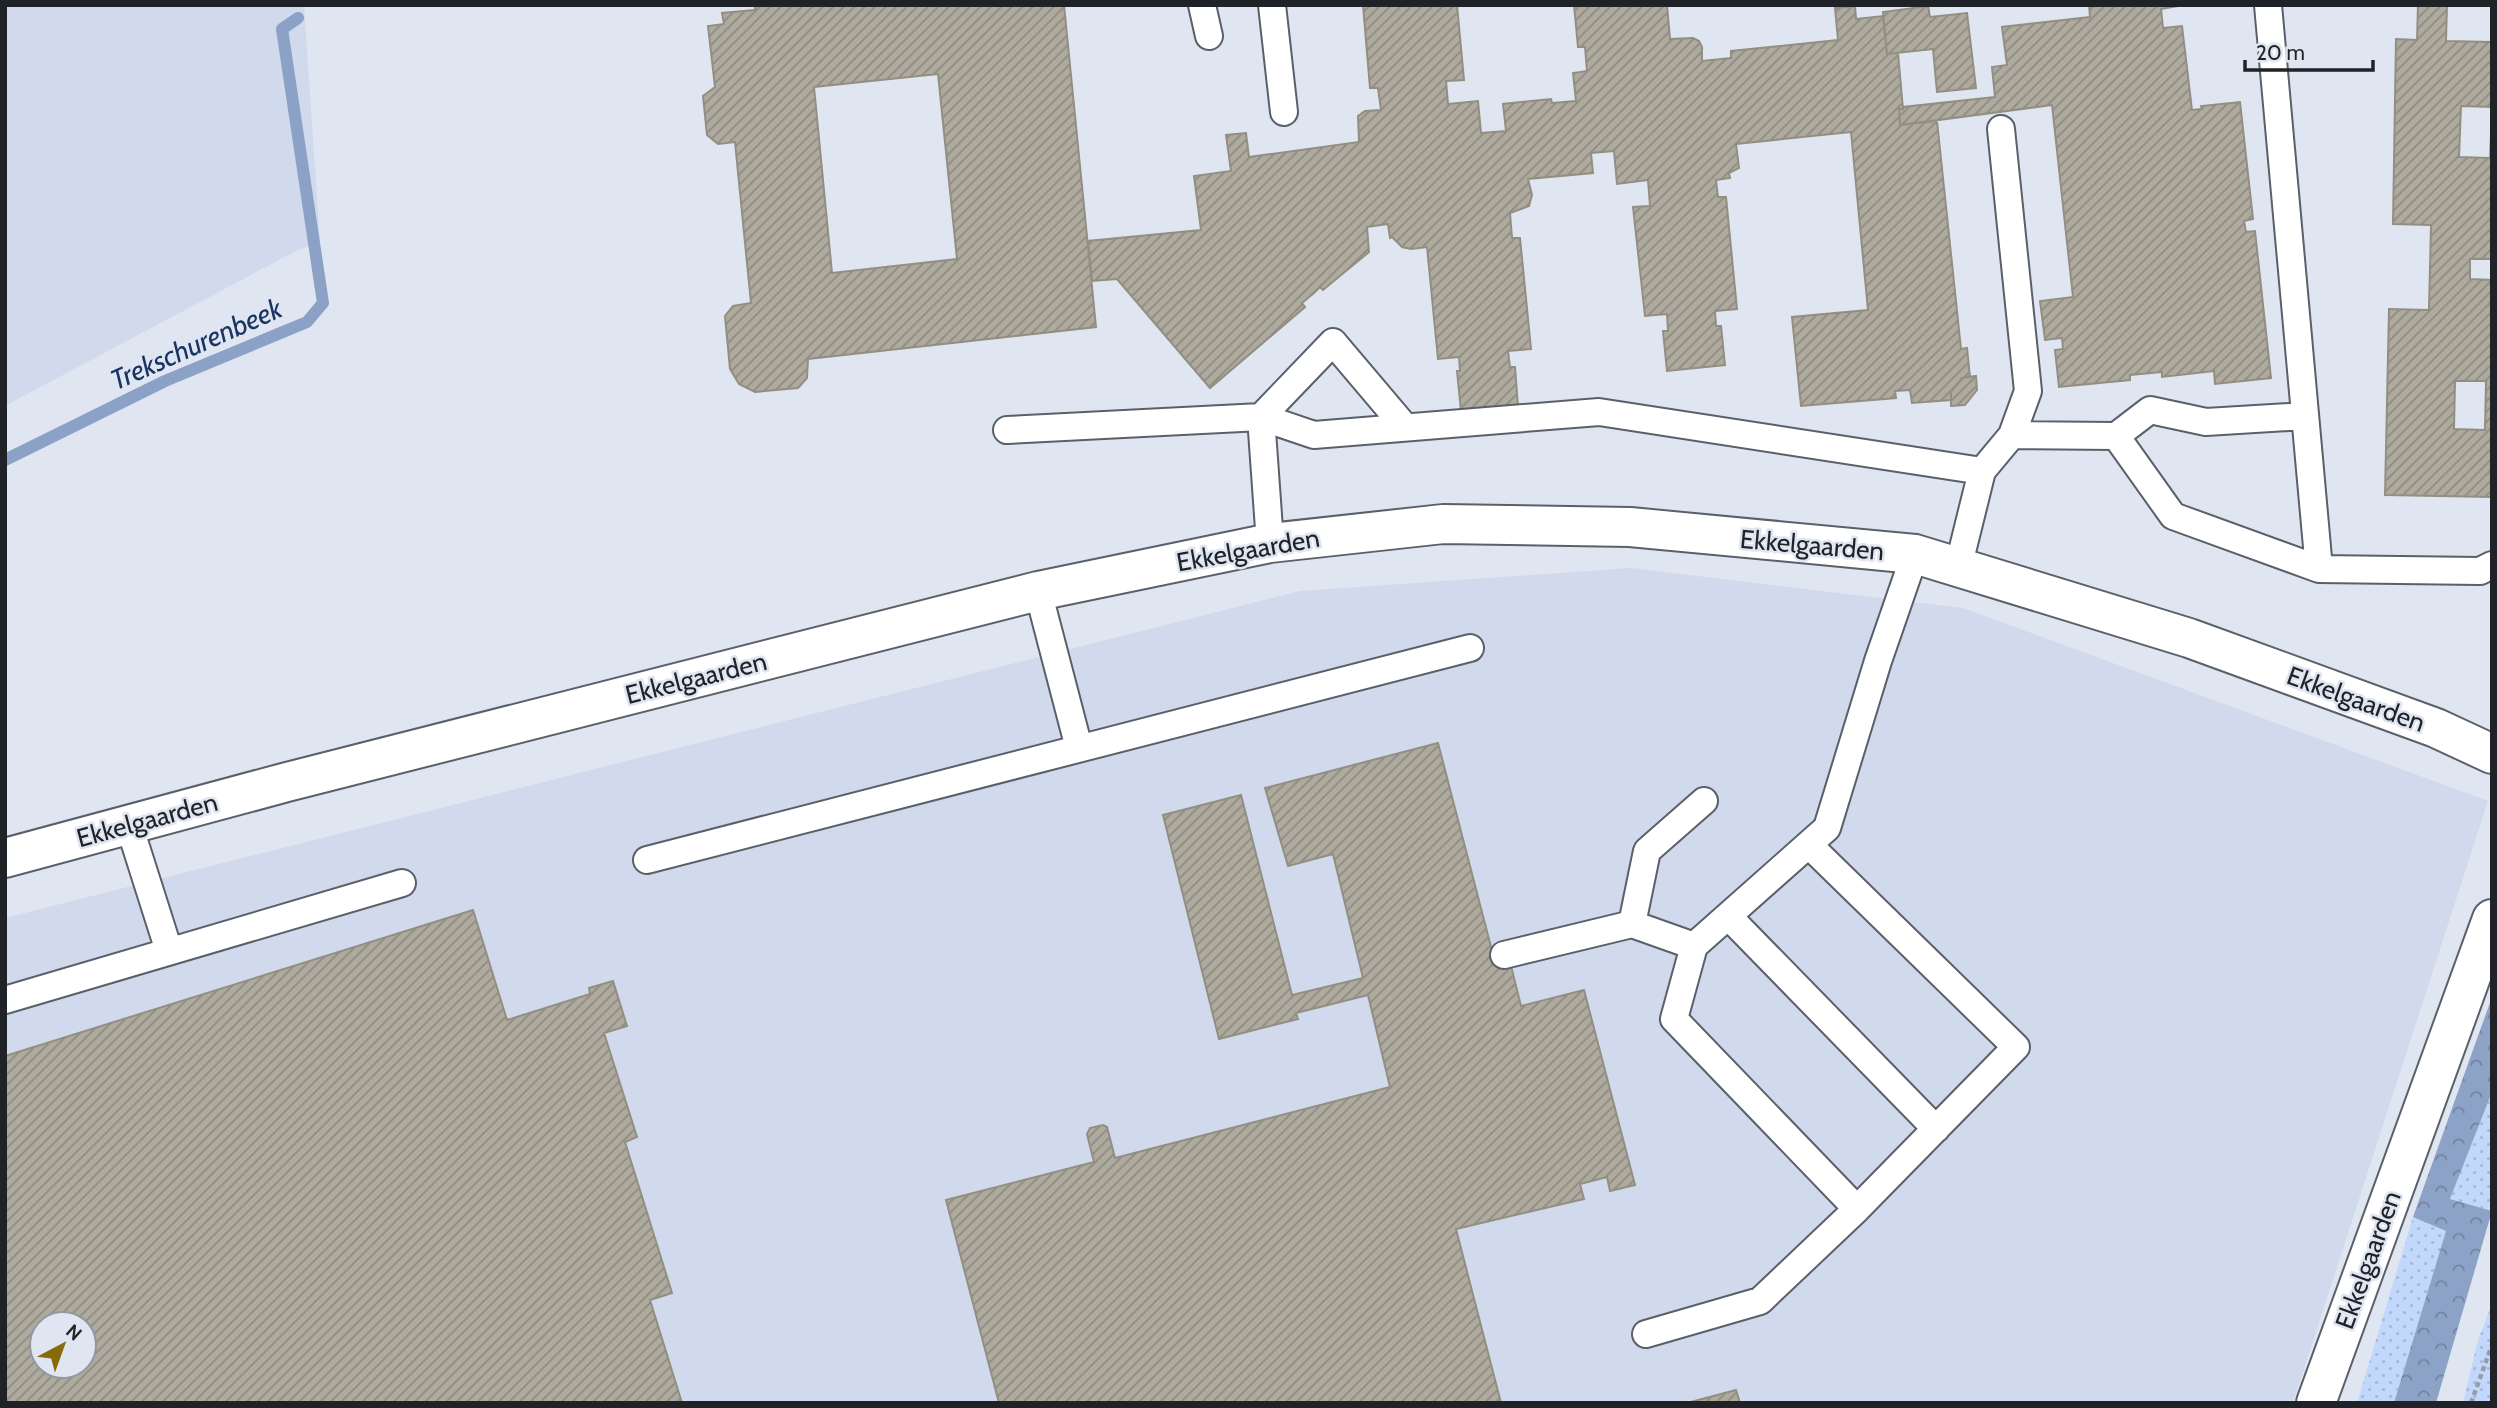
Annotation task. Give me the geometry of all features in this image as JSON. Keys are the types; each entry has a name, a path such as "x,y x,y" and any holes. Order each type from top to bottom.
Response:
{"street":[{"name":"Ekkelgaarden","path":"5,859 287,782 1038,591 1270,543 1457,524 1630,527 1915,554 2189,638 2436,728 2492,754"},
{"name":"Ekkelgaarden","path":"2316,1403 2492,919"}],"lane":[{"path":"1202,5 1209,36"},
{"path":"1272,5 1284,112"},
{"path":"2268,5 2319,569"},
{"path":"1958,568 1982,471 2012,435 2028,391 2001,129"},
{"path":"1270,543 1261,417 1334,342 1405,427"},
{"path":"2012,435 2116,436 2150,410 2206,422 2305,416"},
{"path":"1007,430 1261,417 1314,435 1599,412 1982,471"},
{"path":"2116,436 2173,516 2319,569 2480,571 2492,565"},
{"path":"1857,1209 1674,1019 1694,946 1826,828 1878,661 1915,554"},
{"path":"1038,591 1079,748"},
{"path":"646,860 1470,648"},
{"path":"1632,924 1647,851 1704,802"},
{"path":"129,825 169,951"},
{"path":"1646,1334 1760,1301 1857,1209 2016,1047 1809,845"},
{"path":"5,1000 402,883"},
{"path":"1728,916 1936,1129"},
{"path":"1504,955 1632,924 1694,946"}],"path":[{"path":"2471,1403 2492,1345"}],"shaded area":[{"path":"5,5 304,5 320,242 296,251 5,406"},
{"path":"1631,568 1963,608 2488,801 2293,1403 5,1403 5,918 1300,591"},
{"path":"2492,1092 2492,1211 2450,1199"},
{"path":"2413,1217 2446,1231 2394,1403 2357,1403"},
{"path":"2492,1304 2492,1403 2463,1403 2478,1340"}],"green space":[{"path":"2492,997 2492,1092 2450,1199 2492,1211 2436,1403 2394,1403 2446,1231 2413,1217"}],"building":[{"path":"755,5 1064,5 1096,327 808,359 807,378 798,388 755,392 739,384 730,369 725,316 733,306 751,303 735,142 718,144 707,135 703,96 715,87 708,26 724,24 722,13 755,10","holes":["938,74 957,259 832,273 814,87"]},
{"path":"1363,5 1457,5 1464,80 1446,81 1448,104 1478,101 1481,133 1506,131 1503,104 1551,99 1552,103 1576,101 1573,73 1587,71 1585,47 1578,47 1574,5 1667,5 1670,39 1693,38 1699,41 1702,61 1731,58 1731,51 1838,40 1835,8 1855,6 1856,19 1883,16 1887,54 1898,53 1903,109 1899,109 1900,125 1937,121 1961,349 1967,348 1970,377 1962,378 1951,392 1951,400 1912,403 1910,390 1895,391 1896,398 1801,406 1792,317 1868,310 1851,132 1736,144 1739,168 1729,173 1730,178 1716,180 1718,197 1726,197 1737,309 1715,311 1716,326 1721,326 1725,365 1667,371 1663,331 1668,331 1667,314 1645,316 1633,207 1650,206 1648,180 1617,184 1614,151 1591,153 1593,173 1528,179 1532,195 1529,206 1510,213 1512,238 1520,238 1531,349 1508,351 1510,367 1515,367 1518,406 1461,411 1457,371 1460,371 1459,357 1438,359 1427,247 1402,247 1390,238 1388,224 1367,227 1369,252 1323,290 1320,287 1302,303 1305,307 1210,388 1117,279 1092,281 1088,241 1201,230 1194,176 1231,171 1226,135 1246,133 1249,157 1359,142 1358,116 1365,111 1381,110 1378,88 1370,88"},
{"path":"2089,5 2184,5 2161,9 2163,28 2182,26 2192,110 2202,109 2201,106 2240,102 2253,219 2244,221 2246,232 2255,231 2271,378 2215,384 2214,371 2162,377 2162,372 2130,375 2130,380 2059,387 2055,350 2063,349 2062,338 2045,340 2040,301 2073,297 2052,105 1900,125 1899,109 1903,107 1995,97 1992,67 2007,65 2002,27 2090,17"},
{"path":"2418,5 2447,5 2446,41 2492,42 2492,107 2461,106 2459,157 2490,158 2492,110 2492,259 2470,259 2470,279 2492,280 2492,497 2385,495 2389,309 2429,310 2431,225 2393,224 2396,39 2417,40","holes":["2455,381 2486,381 2485,430 2454,429"]},
{"path":"1928,6 1930,17 1967,13 1976,88 1937,92 1933,49 1887,54 1883,12"},
{"path":"1976,376 1977,390 1965,405 1951,406 1951,392 1962,378"},
{"path":"1438,743 1496,966 1510,962 1521,1006 1584,990 1635,1185 1610,1191 1607,1177 1580,1184 1584,1199 1456,1229 1501,1403 999,1403 946,1200 1094,1162 1087,1134 1090,1128 1103,1125 1107,1127 1115,1158 1390,1087 1368,995 1296,1013 1298,1019 1219,1039 1163,815 1241,795 1292,995 1363,978 1333,854 1288,866 1265,788"},
{"path":"473,910 507,1020 590,994 589,988 613,981 627,1026 604,1033 637,1137 625,1142 672,1293 650,1300 682,1403 5,1403 5,1056"},
{"path":"1736,1390 1740,1403 1687,1403"}],"waterway":[{"name":"Trekschurenbeek","path":"5,460 165,381 307,322 323,303 282,29 298,18"}]}
